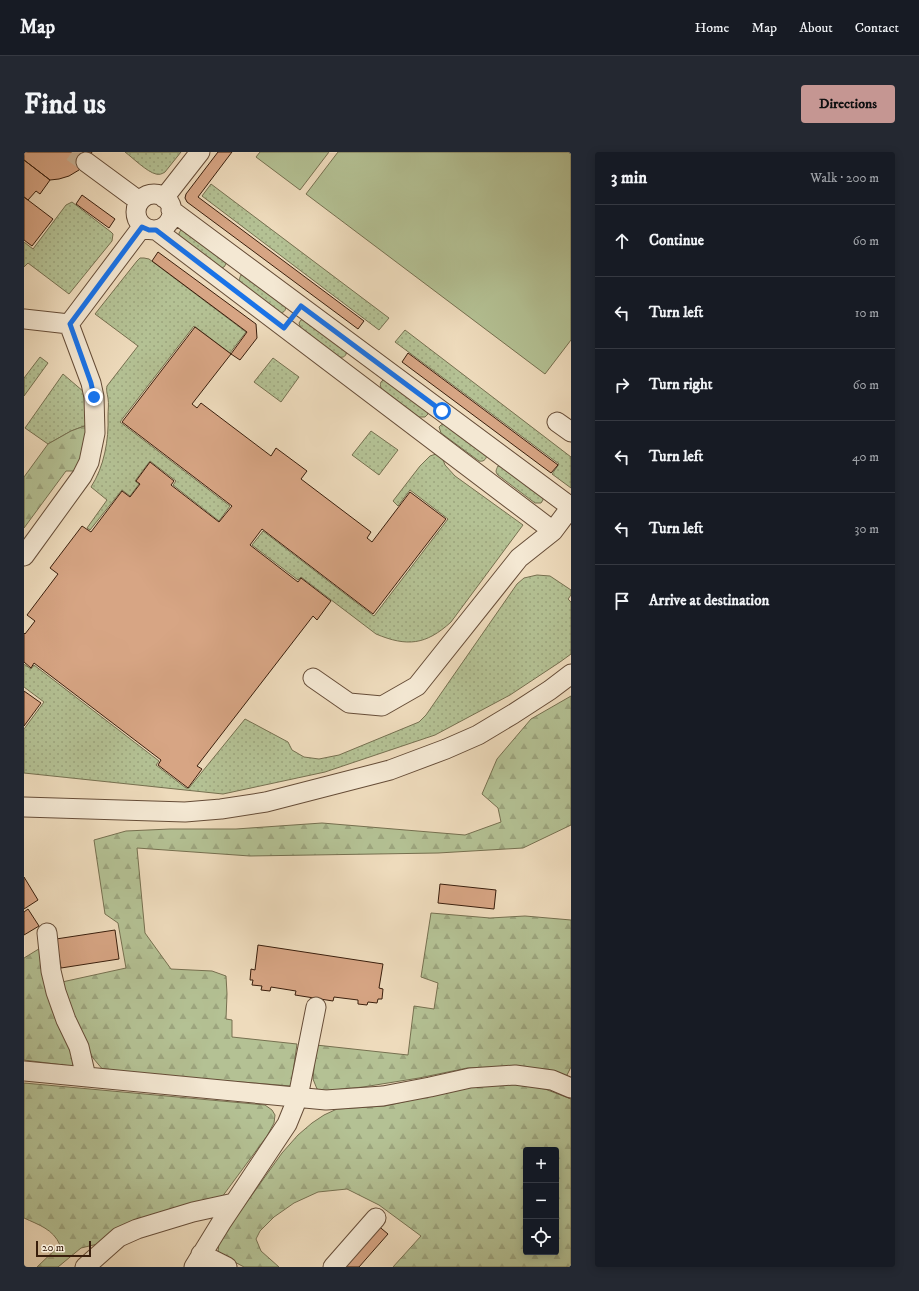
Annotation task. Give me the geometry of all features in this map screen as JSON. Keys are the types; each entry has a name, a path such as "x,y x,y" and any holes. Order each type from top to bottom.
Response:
{"street":[{"path":"149,228 163,228 168,223 171,217 168,204 200,152"},
{"path":"86,162 139,201"},
{"path":"151,194 158,195 241,262 499,454 566,517 481,476 226,283 138,221 136,208 139,201 144,196 151,194"},
{"path":"70,324 149,228"},
{"path":"226,283 241,262"},
{"path":"284,328 301,306"},
{"path":"24,319 70,324"},
{"path":"24,556 82,476 90,462 95,432 94,397 91,383 70,324"},
{"path":"345,374 362,352"},
{"path":"366,389 382,367"},
{"path":"425,434 442,411"},
{"path":"481,476 499,454"},
{"path":"313,678 349,703 382,706 417,686 519,558 566,517"},
{"path":"24,807 185,812 221,809 266,802 390,770 446,749 478,735 513,714 550,690 571,674"},
{"path":"46,933 51,971 56,992 66,1020 79,1047 86,1077"},
{"path":"227,1267 198,1261 287,1124 298,1097 316,1007"},
{"path":"24,1071 326,1100 383,1096 470,1078 516,1075 552,1080 570,1085"},
{"path":"85,1267 119,1237 137,1229 193,1212 234,1204"},
{"path":"333,1267 376,1218"}],"green space":[{"path":"125,152 181,152 165,172 158,174 148,171"},
{"path":"260,152 329,152 300,190 256,157"},
{"path":"338,152 568,152 571,154 571,340 545,374 306,194"},
{"path":"211,184 389,318 379,330 202,196"},
{"path":"72,202 113,234 112,241 69,294 28,263 24,267 24,242 33,249 66,205"},
{"path":"181,230 184,230 226,261 224,267 221,268 179,236"},
{"path":"140,258 149,259 246,332 230,353 194,326 120,422 230,506 219,521 173,485 176,481 150,461 135,481 139,484 130,496 122,490 90,530 87,528 107,500 91,487 96,479 105,453 108,434 107,386 138,346 95,314"},
{"path":"241,275 244,275 286,306 285,311 281,313 278,312 241,284"},
{"path":"304,319 347,351 345,355 343,357 339,357 301,329 299,323"},
{"path":"405,330 571,457 571,488 552,474 559,464 395,342"},
{"path":"40,357 48,363 24,396 24,378"},
{"path":"273,358 299,377 281,402 254,382"},
{"path":"63,374 84,392 87,425 71,431 48,444 25,428"},
{"path":"385,379 427,411 428,414 425,417 419,417 382,389 380,383"},
{"path":"444,424 487,455 485,459 483,461 479,461 441,433 439,427"},
{"path":"87,425 83,456 75,471 66,471 24,528 24,477 48,444 71,431"},
{"path":"371,431 398,450 379,475 352,455"},
{"path":"436,454 442,457 445,465 455,476 523,525 451,622 442,630 433,635 416,642 407,642 397,641 376,634 301,577 298,580 252,545 263,531 374,616 448,519 410,490 398,506 393,501 420,466 430,456"},
{"path":"498,466 501,466 543,497 541,503 535,503 498,475 496,471"},
{"path":"537,575 550,576 571,590 571,595 568,599 571,602 571,654 510,695 435,735 325,772 223,794 24,773 24,729 44,702 24,687 24,664 31,669 34,665 159,761 156,765 186,788 189,788 245,719 288,742 292,750 304,757 319,759 339,755 419,722 426,715 517,584 524,578"},
{"path":"571,696 571,825 523,848 438,853 250,856 137,848 145,933 171,969 212,971 226,976 226,1019 232,1020 232,1037 297,1044 291,1086 104,1071 93,1058 68,1010 62,982 126,968 118,923 105,914 94,840 126,831 236,829 322,823 465,835 501,822 498,808 482,794 497,759 531,719"},
{"path":"431,913 490,918 525,916 571,920 571,1067 566,1077 518,1066 467,1068 419,1078 363,1087 323,1091 317,1089 313,1079 316,1045 408,1055 414,1006 434,1009 438,983 421,977"},
{"path":"42,947 62,1026 75,1063 71,1066 24,1060 24,958"},
{"path":"24,1083 265,1105 272,1110 275,1115 274,1123 267,1136 219,1201 106,1242 81,1248 58,1267 37,1267 60,1245 54,1235 49,1231 24,1218"},
{"path":"515,1084 545,1089 571,1099 571,1267 393,1267 421,1236 379,1205 347,1189 318,1192 294,1203 274,1217 260,1231 256,1239 261,1251 279,1267 244,1267 218,1253 219,1241 282,1153 298,1135 324,1115 337,1109 385,1106 470,1087"}],"building":[{"path":"24,152 92,152 79,170 69,176 50,180 24,160"},
{"path":"218,152 232,152 198,197 364,321 358,329 187,202 185,198 186,194"},
{"path":"24,160 50,180 40,194 36,191 28,200 24,197"},
{"path":"82,195 115,219 109,228 76,204"},
{"path":"24,197 53,219 32,246 24,240"},
{"path":"158,252 256,324 257,338 240,360 231,354 247,332 152,261"},
{"path":"195,327 231,354 192,404 197,408 201,403 271,456 276,448 307,471 301,479 371,532 367,538 372,542 410,492 446,519 373,614 262,529 250,545 298,582 301,578 331,601 317,620 313,616 197,766 202,769 188,788 158,765 161,760 34,663 31,668 24,662 24,633 25,634 35,621 27,615 58,574 50,568 82,526 91,532 122,491 130,497 140,484 136,481 150,462 174,481 171,485 219,522 232,506 122,422"},
{"path":"408,353 558,465 551,473 402,362"},
{"path":"24,691 41,703 24,726"},
{"path":"24,877 38,900 24,909"},
{"path":"440,884 496,890 494,909 438,903"},
{"path":"28,909 39,926 24,935 24,912"},
{"path":"115,930 119,959 61,968 56,939"},
{"path":"258,945 383,964 379,988 383,989 382,999 378,999 377,1003 368,1002 367,1005 358,1004 358,1000 334,997 333,1001 295,995 296,991 271,987 270,991 261,990 262,986 252,985 253,980 250,980 251,969 255,970"},
{"path":"376,1224 388,1234 359,1267 338,1267"}],"tunnel":[{"path":"72,152 86,162"}],"route":[{"path":"94,397 91,383 70,324 142,227 149,230 156,230 284,328 301,306 442,411"}]}
